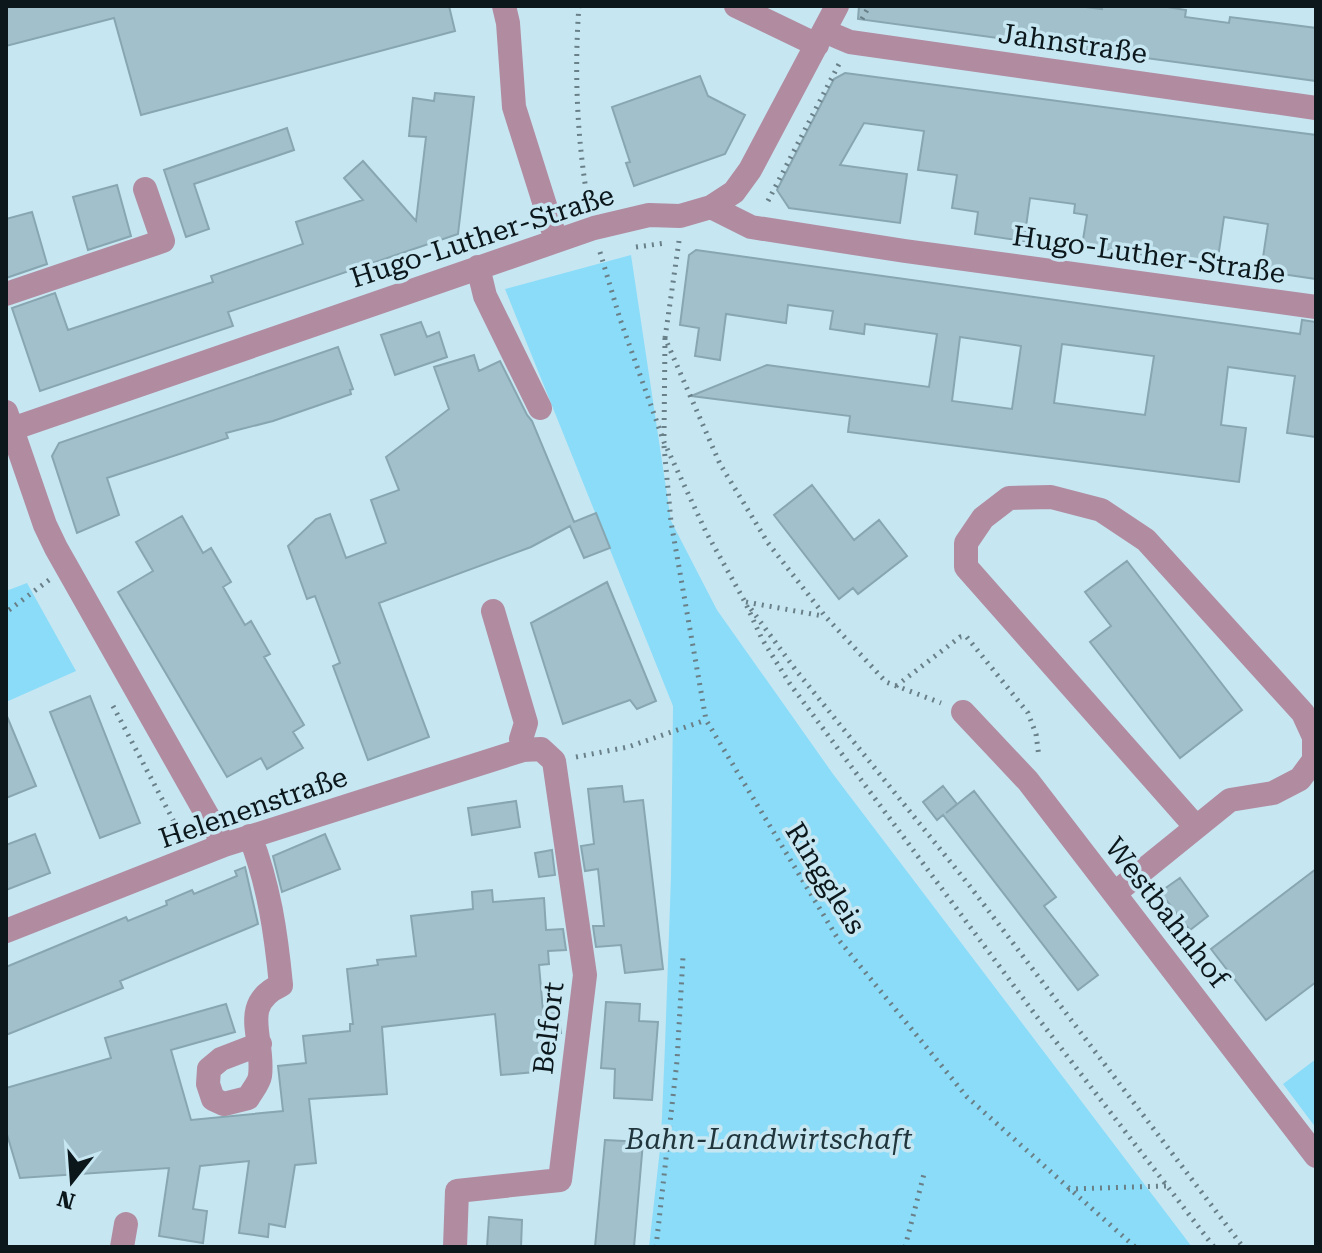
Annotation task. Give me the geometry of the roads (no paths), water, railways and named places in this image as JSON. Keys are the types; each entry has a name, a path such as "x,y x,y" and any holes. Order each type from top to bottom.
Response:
{"street":[{"path":"504,6 514,107 556,240"},
{"name":"Jahnstraße","path":"736,6 820,38 1316,108"},
{"path":"711,207 734,192 750,170 837,6"},
{"path":"6,294 163,241 145,189"},
{"name":"Hugo-Luther-Straße","path":"8,424 594,228 649,215 680,216 711,207 751,227 1316,307"},
{"path":"478,267 485,296 540,408"},
{"path":"8,424 56,548 224,845"},
{"path":"1115,893 1230,800 1273,793 1300,779 1314,760 1314,737 1303,713 1146,540 1101,510 1051,497 1009,498 983,518 966,543 966,567 1196,827"},
{"path":"493,611 526,723 521,739 523,750"},
{"name":"Westbahnhof","path":"963,712 1028,781 1316,1156"},
{"name":"Belfort","path":"455,1247 457,1191 560,1180 585,975 554,761 541,749 523,750"},
{"name":"Helenenstraße","path":"6,931 224,845 523,750"},
{"path":"250,836 262,869 275,923 281,985 265,992 256,1009 260,1044"}],"park label":[{"name":"Bahn-Landwirtschaft","path":"769,1139"}]}
